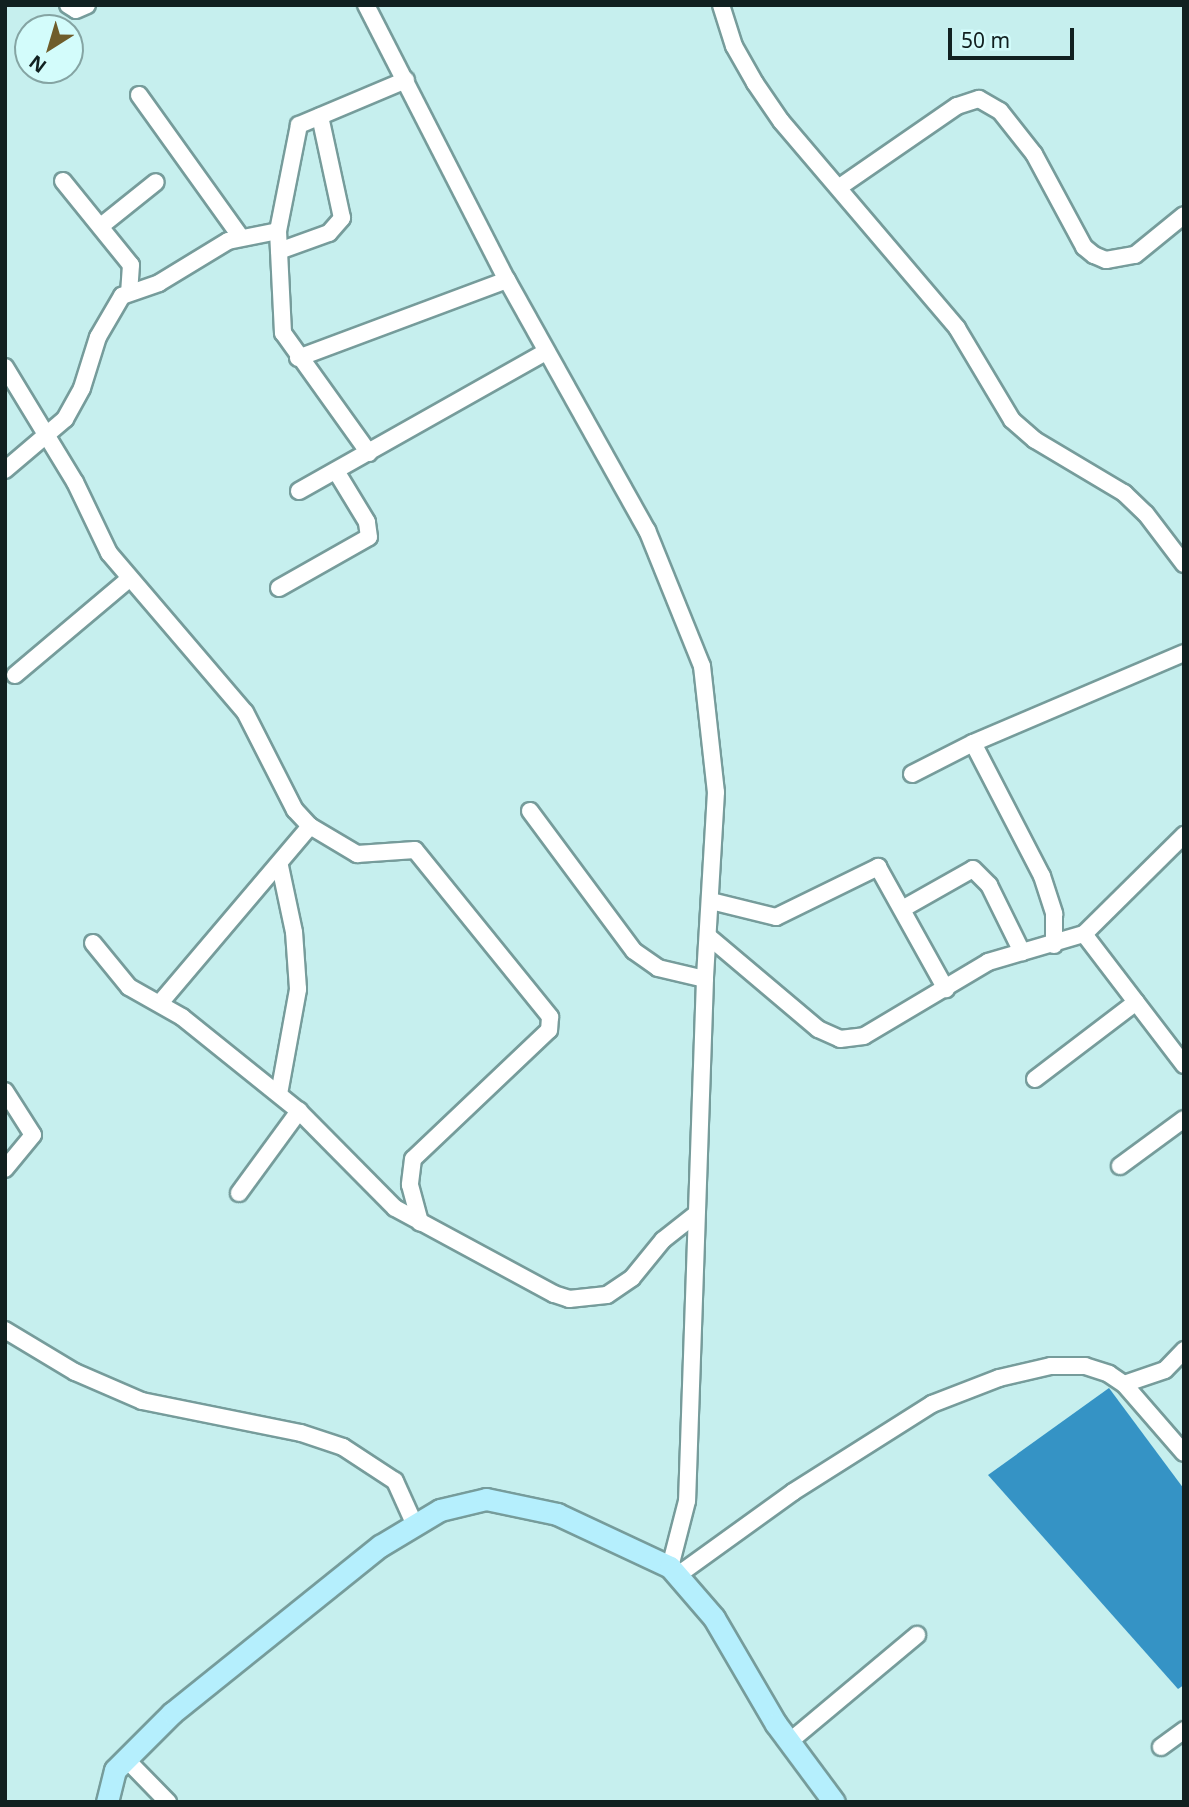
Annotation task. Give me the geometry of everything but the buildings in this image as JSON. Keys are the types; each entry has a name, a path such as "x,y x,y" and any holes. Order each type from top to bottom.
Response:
{"main road":[{"path":"107,1802 115,1770 193,1696 414,1523 455,1504 507,1501 587,1525 674,1571 714,1618 789,1742 834,1802"}],"street":[{"path":"68,5 76,10 87,5"},
{"path":"366,5 545,352 647,530 702,666 716,792 705,979 687,1502 674,1571"},
{"path":"721,5 734,46 781,121 841,186 957,328 1012,420 1035,440 1124,493 1146,514 1184,564"},
{"path":"369,453 298,358 283,333 278,230 294,134 306,120 406,80"},
{"path":"139,95 240,236"},
{"path":"841,186 957,106 979,99 1000,111 1034,154 1083,247 1094,255 1106,260 1135,255 1184,215"},
{"path":"279,251 329,233 342,218 320,116"},
{"path":"63,181 131,265 129,291"},
{"path":"101,226 156,181"},
{"path":"5,470 48,438 71,410 98,337 113,308 129,291 159,283 240,236 278,230"},
{"path":"298,358 507,280"},
{"path":"299,491 545,352"},
{"path":"5,367 128,580 245,712 295,810 310,826 357,854 415,850 552,1023 413,1159 410,1185 420,1223"},
{"path":"279,587 369,537 367,522 336,471"},
{"path":"15,676 128,580"},
{"path":"912,774 973,743 1184,653"},
{"path":"973,743 1042,876 1054,914 1054,945"},
{"path":"530,811 634,951 658,968 705,979"},
{"path":"160,1003 280,866 310,826"},
{"path":"708,936 818,1029 840,1039 864,1036 988,962 1054,945 1084,934 1184,835"},
{"path":"279,1094 298,989 294,932 280,866"},
{"path":"710,901 776,917 878,867 904,908 946,989"},
{"path":"904,908 973,869 989,885 1022,952"},
{"path":"1084,934 1184,1065"},
{"path":"93,943 128,987 160,1003 279,1094 299,1111 379,1194 420,1223 554,1294 589,1299 607,1295 632,1278 663,1240 696,1214"},
{"path":"1035,1079 1136,1002"},
{"path":"5,1091 33,1135 5,1169"},
{"path":"239,1193 299,1111"},
{"path":"1120,1166 1184,1119"},
{"path":"5,1330 75,1372 142,1401 301,1433 343,1447 395,1481 414,1523"},
{"path":"1124,1384 1181,1357"},
{"path":"674,1571 932,1404 999,1378 1051,1366 1085,1366 1124,1384 1184,1453"},
{"path":"789,1742 917,1635"},
{"path":"1161,1747 1184,1730"},
{"path":"125,1758 168,1802"}],"water":[{"path":"1109,1388 1184,1489 1184,1685 1178,1689 988,1475"}]}
